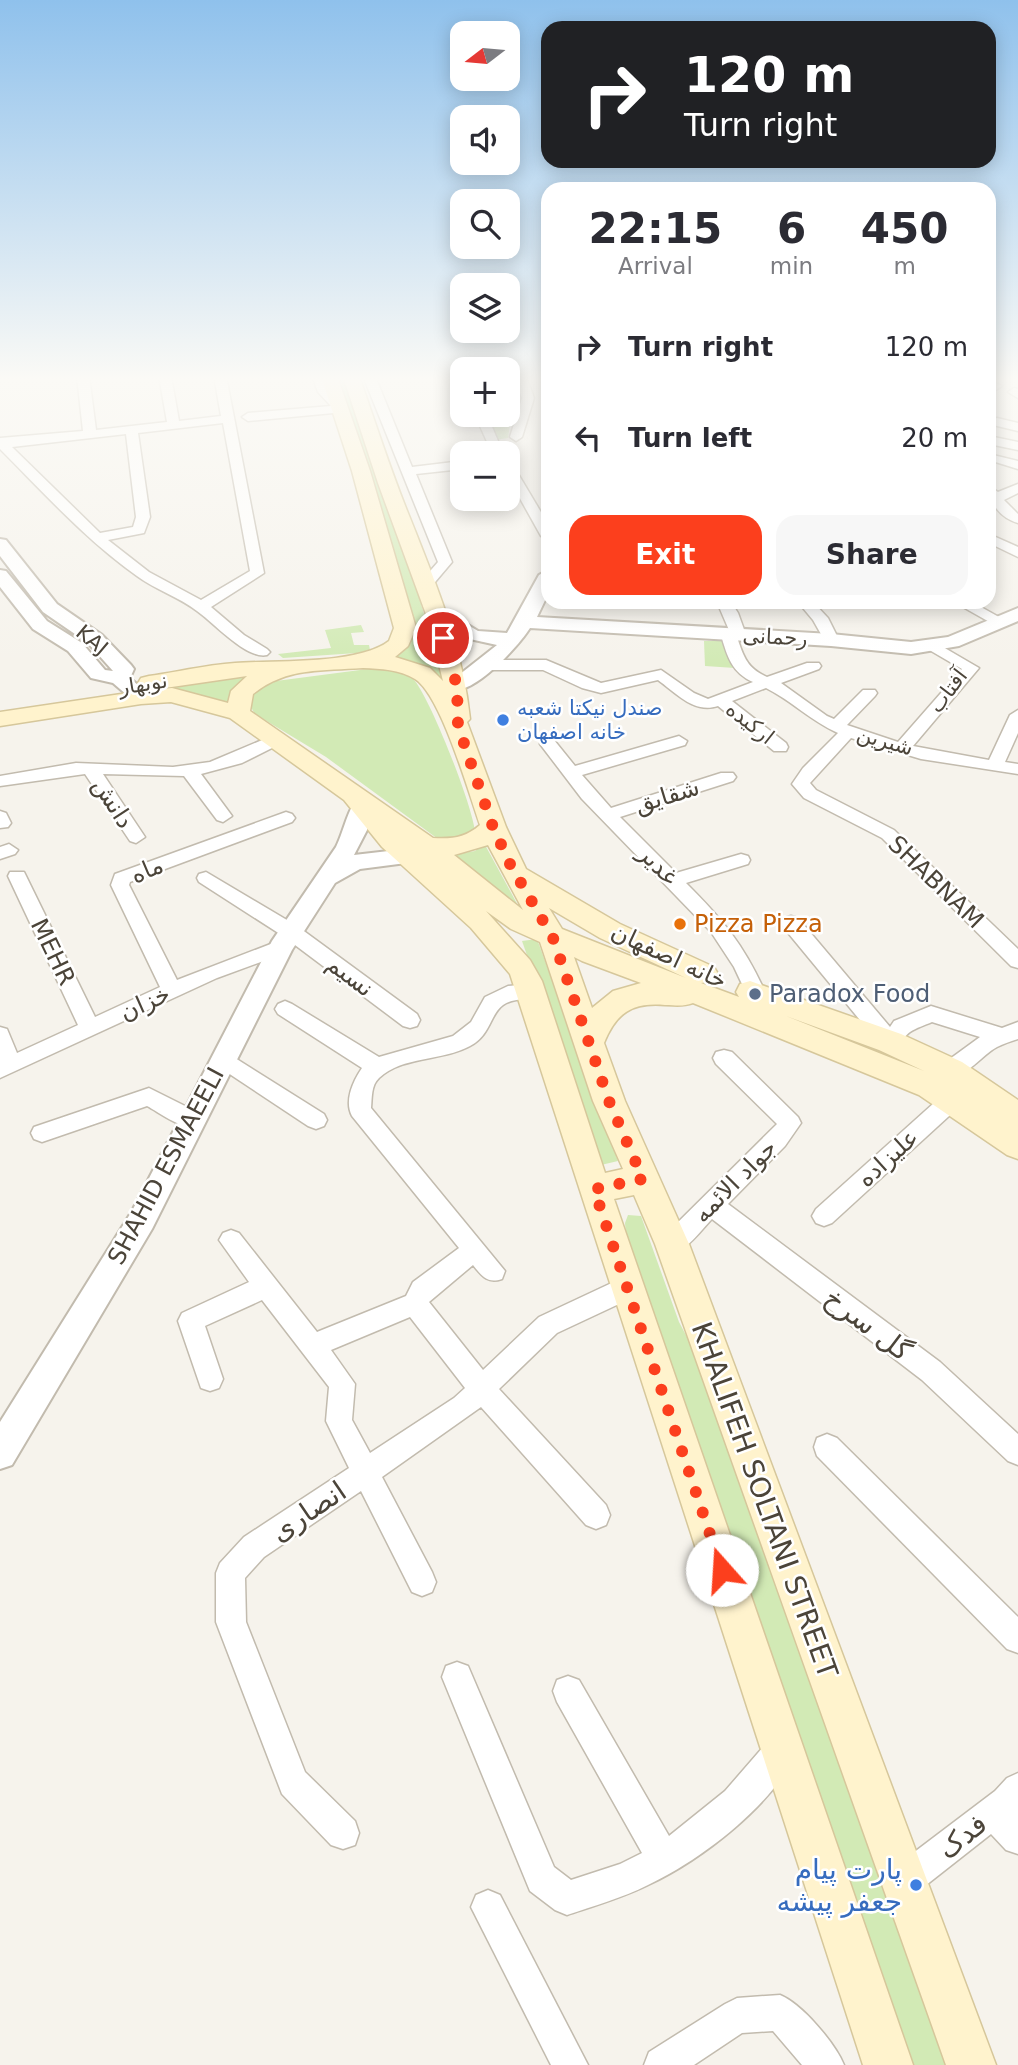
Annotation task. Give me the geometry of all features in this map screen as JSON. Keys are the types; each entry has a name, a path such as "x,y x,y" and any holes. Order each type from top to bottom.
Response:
{"main road":[{"path":"361,472 405,628 404,638 398,647 363,661"},
{"path":"383,472 436,614 457,686 458,726"},
{"path":"458,726 440,695 422,673 400,664 363,661 288,667 261,676 242,691 238,713 357,801 417,852 521,968 532,991 594,1189 888,2065"},
{"name":"نوبهار","path":"0,706 130,688 232,670 288,667"},
{"name":"نوبهار","path":"0,719 130,688 172,695 238,713"},
{"name":"KHALIFEH SOLTANI STREET","path":"458,726 493,827 514,872 553,938 609,1101 672,1244 971,2065"},
{"path":"417,852 470,845 483,838 493,827"},
{"name":"خانه اصفهان","path":"417,852 521,922 553,938 930,1086 1018,1146"},
{"name":"خانه اصفهان","path":"514,872 565,906 668,959 890,1042 951,1070 1018,1116"},
{"path":"589,1043 595,1024 606,1008 623,998 640,994 668,994 723,1003"},
{"path":"594,1189 643,1179"}],"street":[{"path":"31,472 97,538 144,575 201,606 239,638 262,652"},
{"path":"97,538 139,530 143,517 137,472"},
{"path":"201,606 257,573 238,472"},
{"path":"409,472 445,562 425,585"},
{"path":"520,488 541,524"},
{"path":"996,493 1018,488"},
{"path":"996,499 1008,514 1018,519"},
{"path":"996,545 1018,553"},
{"name":"KAJ","path":"2,550 50,608 95,639 124,669 130,688"},
{"name":"KAJ","path":"0,575 40,625 75,647 98,674 130,688"},
{"path":"457,686 486,665 512,639 525,622 541,589"},
{"name":"شیرین","path":"728,609 734,656 744,673 763,684 782,690 824,720 876,743 994,767 1018,769"},
{"path":"812,609 820,618 831,640"},
{"path":"975,609 1018,631"},
{"path":"436,614 463,634 486,639 512,639"},
{"name":"رحمانی","path":"525,622 831,640 911,648 951,642 1018,614"},
{"name":"آفتاب","path":"902,748 971,668 931,645"},
{"path":"486,665 546,665 600,688 661,675 694,702 709,704 813,666"},
{"path":"843,728 869,693"},
{"name":"ارکیده","path":"720,700 780,747"},
{"path":"994,767 1018,715"},
{"name":"SHABNAM","path":"843,728 802,784 810,794 888,834 1018,961"},
{"path":"0,781 76,768 173,772 188,770 236,759 274,740"},
{"path":"571,773 679,741"},
{"name":"غدیر","path":"548,744 608,815 718,927 743,965 756,994"},
{"name":"دانش","path":"91,769 136,837"},
{"path":"188,770 223,816"},
{"name":"شقایق","path":"608,815 727,777"},
{"name":"SHAHID ESMAEELI","path":"0,1453 142,1220 286,939 328,878 356,830 357,801"},
{"name":"ماه","path":"172,990 120,885 122,877 286,818"},
{"name":"SHAHID ESMAEELI","path":"328,878 355,862 417,852"},
{"path":"673,881 741,860"},
{"name":"MEHR","path":"17,876 90,1028"},
{"name":"نسیم","path":"206,878 286,939 410,1020"},
{"path":"791,923 890,1042 901,1027 931,1014 1010,1033"},
{"name":"خزان","path":"0,1035 6,1067 286,939"},
{"path":"493,1271 360,1110 364,1081 376,1066 438,1050 470,1037 485,1020 492,1002 508,994 532,991"},
{"path":"285,1009 376,1066"},
{"path":"951,1070 988,1042 1010,1033"},
{"name":"جواد الائمه","path":"672,1244 777,1140 790,1123 724,1058"},
{"path":"224,1059 316,1120"},
{"path":"42,1133 149,1097 193,1120"},
{"name":"علیزاده","path":"824,1216 952,1100"},
{"name":"گل سرخ","path":"711,1205 931,1371 1018,1452"},
{"path":"231,1240 342,1384 339,1421 422,1582"},
{"path":"313,1346 415,1304 422,1290 475,1250"},
{"path":"210,1379 191,1321 266,1286"},
{"name":"انصاری","path":"343,1833 293,1783 231,1622 230,1573 254,1547 463,1407 548,1325 627,1288"},
{"path":"415,1304 482,1389 596,1515"},
{"path":"827,1447 1018,1638"},
{"path":"457,1677 542,1879 567,1898 638,1873 710,1827 768,1771 782,1749"},
{"path":"568,1691 663,1857"},
{"name":"فدک","path":"904,1881 992,1813 1018,1789"},
{"path":"992,1813 1018,1838"},
{"path":"488,1907 570,2065"},
{"path":"662,2065 737,2016 780,2013 826,2065"}],"green space":[{"path":"367,472 377,472 449,697 422,666 397,657 406,649 412,637"},
{"path":"361,625 364,632 351,633 354,645 369,645 370,650 283,658 278,654 331,648 325,630"},
{"path":"704,641 724,641 735,668 705,666"},
{"path":"383,667 399,671 413,679 420,689 461,782 475,836 438,839 326,757 255,714 249,704 255,691 276,681"},
{"path":"247,673 230,696 231,708 193,694 173,690 152,691 149,687"},
{"path":"484,843 521,911 451,855 475,851"},
{"path":"537,939 618,1161 601,1165 522,941"},
{"path":"628,1215 641,1216 679,1322 698,1358 954,2065 912,2065 627,1247 625,1223"}],"place":[{"name":"صندل نیکتا شعبه خانه اصفهان","path":"503,720"},
{"name":"Pizza Pizza","path":"680,924"},
{"name":"Paradox Food","path":"755,994"},
{"name":"پارت پیام جعفر پیشه","path":"916,1885"}],"route":[{"path":"443,638 457,686 458,726 493,827 510,864 553,938 609,1101 643,1179 594,1189 722,1570"}]}
